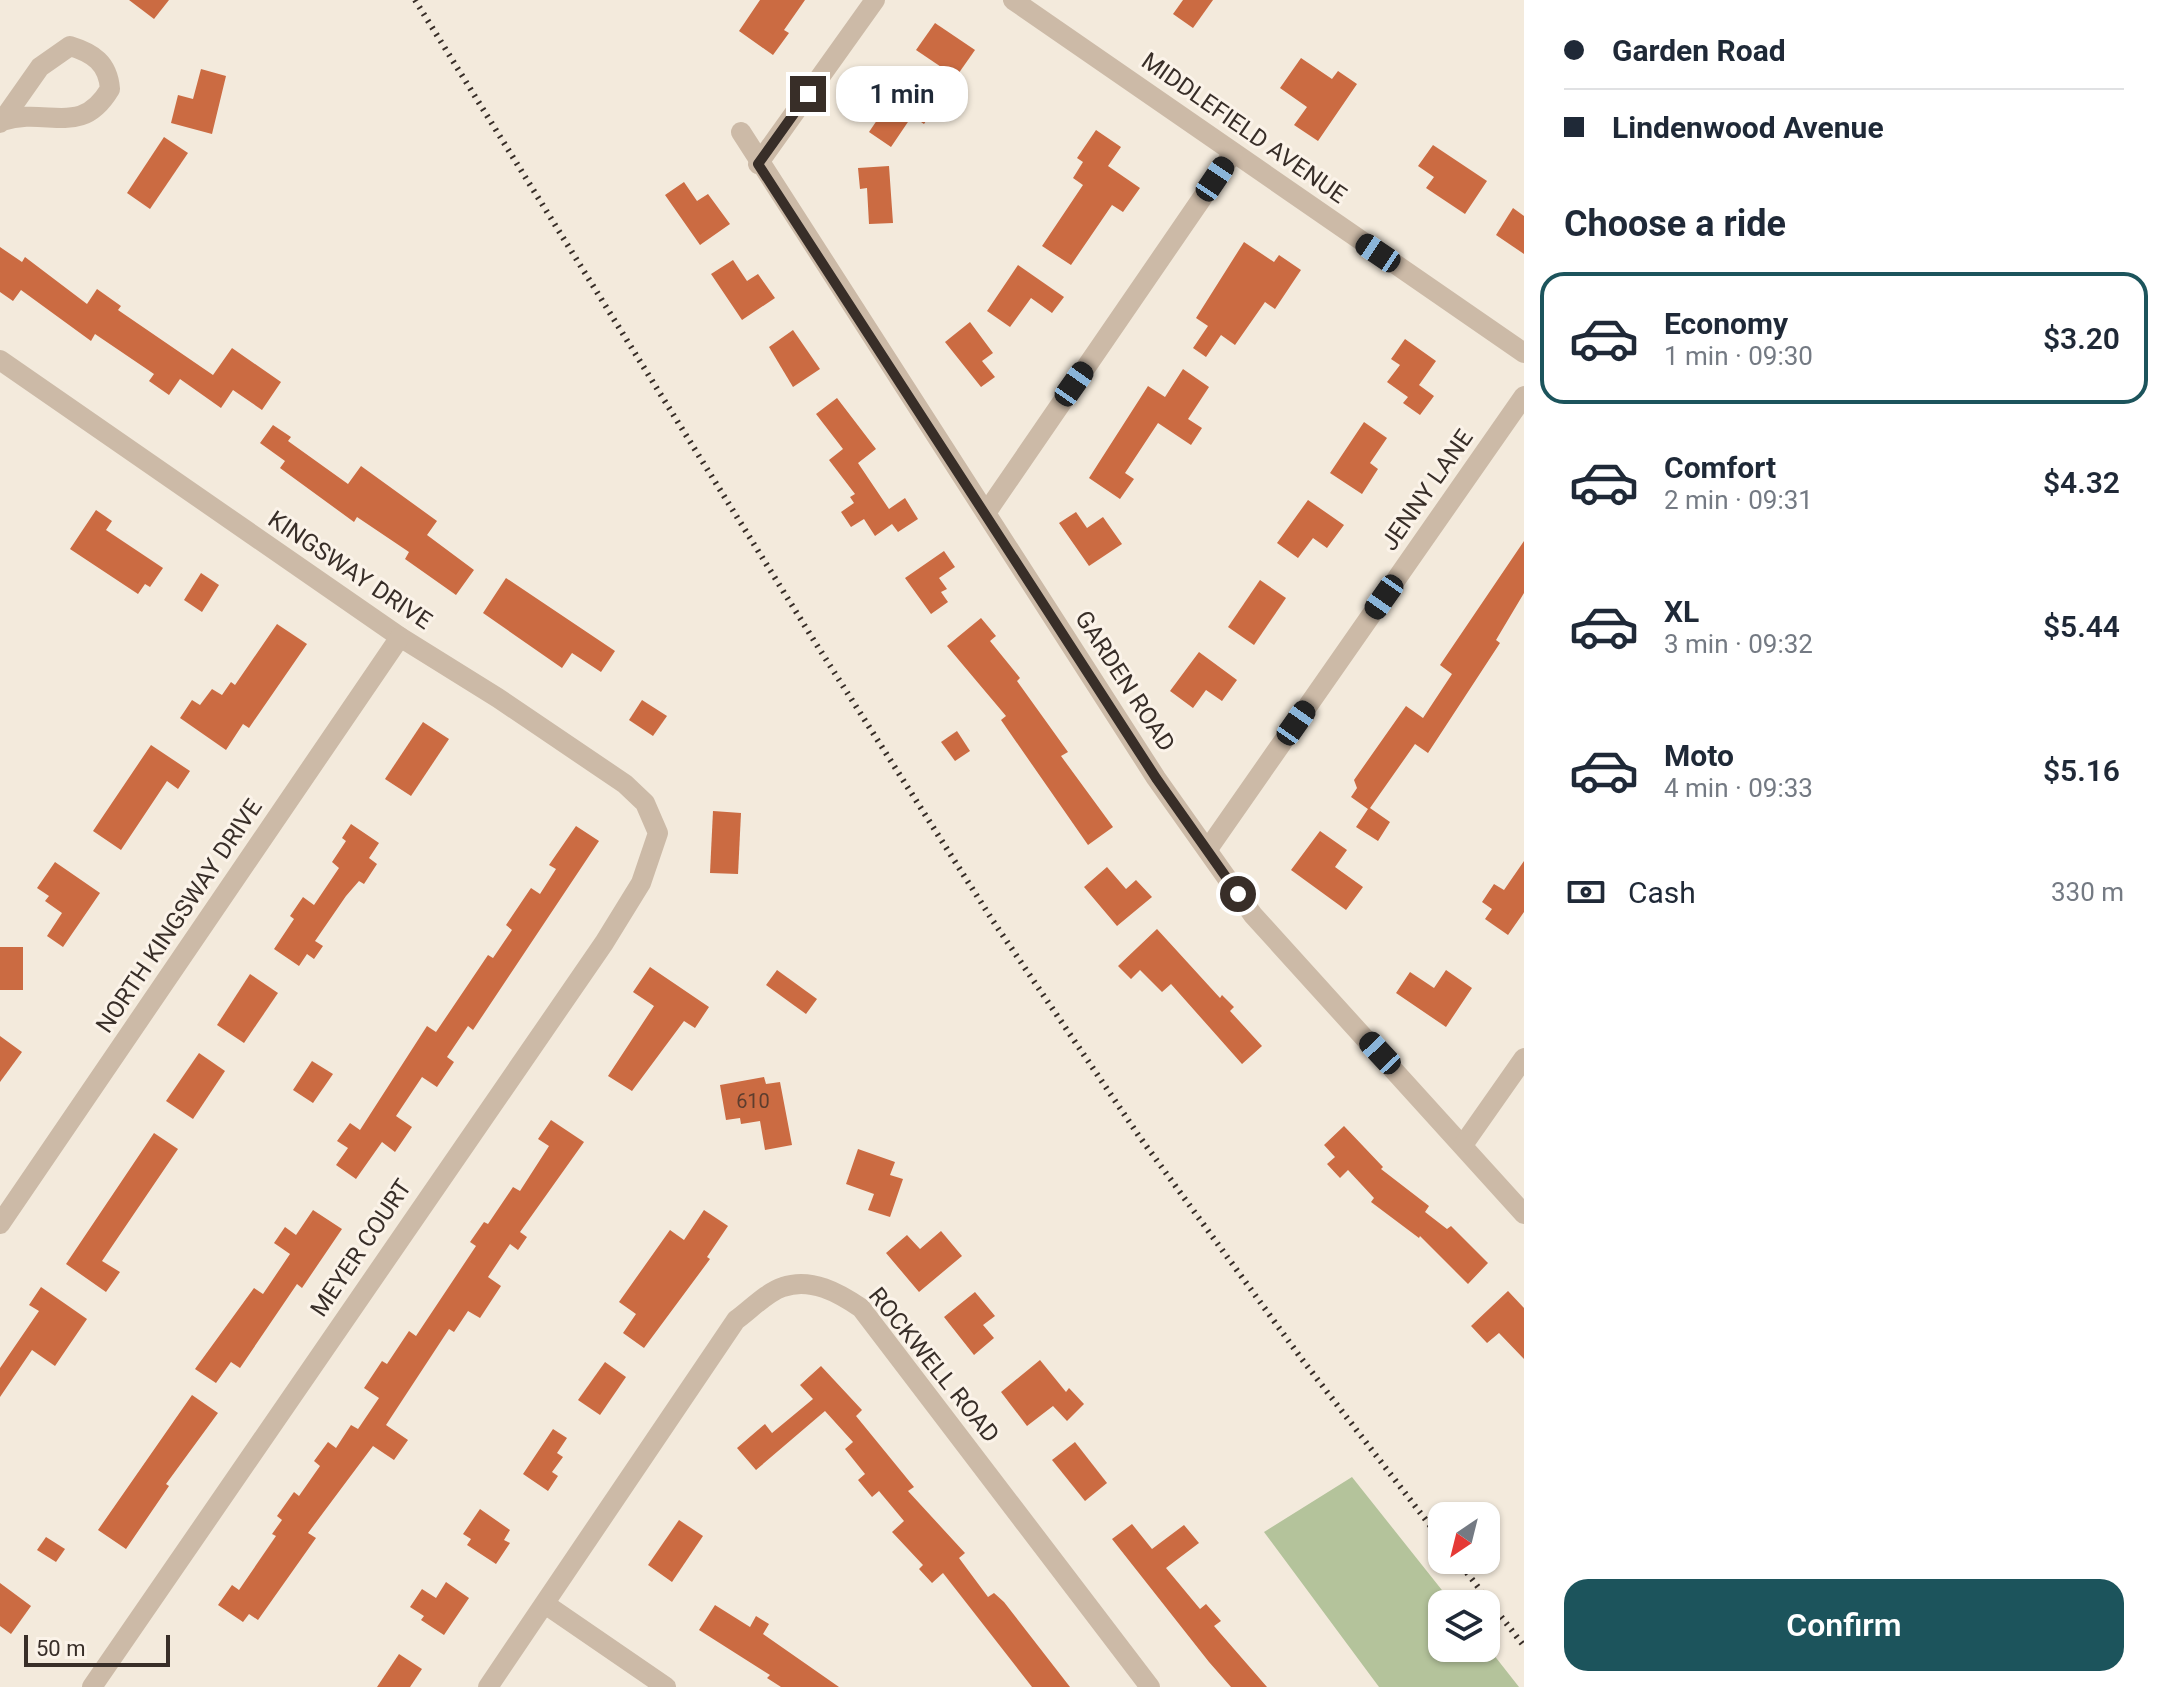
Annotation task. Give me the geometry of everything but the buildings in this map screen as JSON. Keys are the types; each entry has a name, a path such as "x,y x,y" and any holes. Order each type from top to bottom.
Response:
{"street":[{"path":"758,164 875,0"},
{"name":"MIDDLEFIELD AVENUE","path":"1013,0 1524,353"},
{"path":"70,46 89,52 103,64 110,89 84,117 23,114 1,122 40,67 70,46"},
{"name":"GARDEN ROAD","path":"741,132 758,164 1156,778 1253,915 1524,1214"},
{"path":"986,513 1233,153"},
{"name":"KINGSWAY DRIVE","path":"0,360 400,637 625,784 645,803 658,833"},
{"name":"JENNY LANE","path":"1208,849 1524,396"},
{"name":"NORTH KINGSWAY DRIVE","path":"0,1224 400,637"},
{"name":"MEYER COURT","path":"92,1687 604,943 641,883 658,833"},
{"path":"1463,1145 1524,1058"},
{"name":"ROCKWELL ROAD","path":"488,1687 736,1320 784,1286 821,1287 837,1291 861,1308 1150,1687"},
{"path":"545,1604 666,1687"}],"green space":[{"path":"1352,1477 1442,1590 1428,1590 1428,1662 1499,1662 1519,1687 1379,1687 1264,1532"}],"railway":[{"path":"415,0 813,639 993,921 1139,1136 1301,1358 1428,1523"},
{"path":"1468,1574 1524,1646"}],"route":[{"path":"808,94 758,164 1156,778 1238,894"}]}
